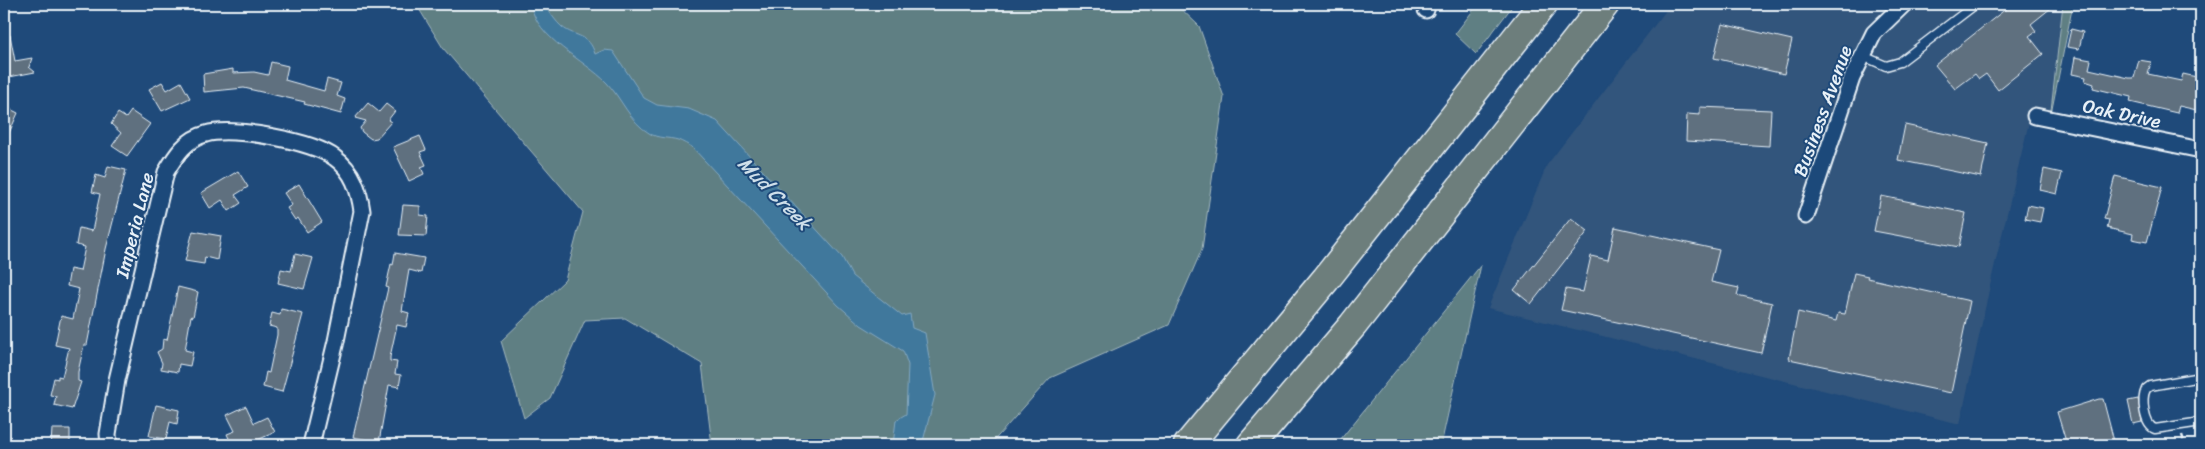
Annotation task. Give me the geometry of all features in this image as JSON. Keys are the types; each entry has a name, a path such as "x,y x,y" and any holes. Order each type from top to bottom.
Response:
{"highway":[{"path":"1188,445 1326,280 1543,4"},
{"path":"1251,445 1353,325 1605,4"}],"street":[{"name":"Business Avenue","path":"1806,216 1852,78 1874,33 1904,4"},
{"name":"Oak Drive","path":"2035,116 2201,150"},
{"name":"Imperia Lane","path":"109,445 108,434 117,380 166,172 179,151 187,143 205,134 231,130 319,149 340,163 350,173 359,190 362,211 336,342 311,445"}],"lane":[{"path":"1863,56 1886,66 1900,62 1976,4"},
{"path":"2201,377 2150,386 2146,389 2143,399 2148,424 2151,428 2201,422"}],"shaded area":[{"path":"1671,4 2063,4 2050,119 2030,118 1993,272 1960,424 1488,308 1547,165"}],"green space":[{"path":"416,4 1176,4 1199,26 1224,97 1202,249 1169,325 1050,378 990,445 712,445 702,364 625,318 585,320 550,398 524,418 501,341 565,280 583,212 443,48"},
{"path":"1478,4 1514,4 1476,54 1455,34"},
{"path":"2063,4 2073,4 2050,119"},
{"path":"1481,265 1441,445 1336,445"}],"water":[{"name":"Mud Creek","path":"531,4 547,4 547,8 560,25 586,39 595,54 604,50 613,51 644,98 657,105 689,109 717,121 842,257 852,276 902,316 910,314 912,328 925,333 935,395 922,445 893,445 896,420 906,414 908,365 903,351 861,325 838,305 692,147 678,140 652,135 642,128 631,117 617,96 598,74 562,48 541,27"}],"building":[{"path":"2012,4 2056,4 2031,24 2036,31 2029,36 2043,54 1998,90 1986,74 1979,79 1975,74 1955,89 1935,65"},
{"path":"1722,24 1792,40 1784,74 1714,58"},
{"path":"2071,29 2083,32 2079,49 2067,47"},
{"path":"4,35 10,35 15,61 32,58 29,67 35,72 4,78"},
{"path":"2075,57 2091,60 2089,69 2129,78 2134,78 2139,60 2151,62 2148,74 2181,81 2183,74 2201,78 2201,111 2179,106 2177,113 2130,102 2131,97 2093,88 2094,84 2085,81 2086,77 2072,74"},
{"path":"271,62 288,66 285,80 324,91 327,79 341,83 337,96 345,99 341,114 304,104 305,102 244,88 204,92 203,74 233,69 233,73 254,72 268,75"},
{"path":"162,82 167,90 181,82 190,98 162,111 149,89"},
{"path":"368,103 379,112 386,104 395,111 388,120 391,122 377,138 371,139 362,132 360,128 366,121 355,118"},
{"path":"4,106 18,113 4,144"},
{"path":"1700,107 1771,110 1769,146 1686,141 1687,114 1700,115"},
{"path":"131,111 150,124 127,156 112,146 121,133 111,124 118,113 126,118"},
{"path":"1905,125 1988,143 1981,177 1898,160"},
{"path":"420,136 426,150 420,152 426,165 421,167 424,174 409,181 393,147"},
{"path":"108,166 126,170 106,249 87,345 84,345 78,372 78,381 81,382 72,409 54,405 56,396 50,395 54,378 62,377 69,348 55,345 61,316 73,319 79,289 67,286 70,269 80,271 85,247 76,245 79,228 92,231 100,194 92,192 96,175 105,178"},
{"path":"2044,169 2062,173 2057,194 2040,190"},
{"path":"238,171 248,187 235,195 241,203 229,211 222,200 210,208 201,193"},
{"path":"2115,176 2162,187 2147,242 2132,239 2133,234 2107,228 2109,220 2104,219"},
{"path":"299,184 322,222 307,232 298,218 295,220 287,208 292,205 284,193"},
{"path":"1881,196 1966,213 1959,247 1874,231"},
{"path":"403,205 420,206 420,215 428,216 426,236 399,235"},
{"path":"2028,205 2043,208 2040,222 2025,219"},
{"path":"1571,218 1588,231 1531,304 1514,290"},
{"path":"1615,227 1719,250 1711,282 1739,288 1737,295 1772,303 1761,353 1561,310 1566,289 1583,292 1591,256 1608,260"},
{"path":"193,231 221,236 217,260 205,257 204,264 185,261"},
{"path":"395,253 424,258 421,273 409,270 402,311 409,313 406,327 397,325 390,357 390,361 397,362 395,374 401,375 399,387 389,385 379,442 353,437"},
{"path":"295,254 313,258 304,289 278,283 281,269 291,271"},
{"path":"1854,273 1868,276 1867,278 1970,301 1951,393 1789,359 1798,312 1836,321 1838,313 1845,314"},
{"path":"178,287 198,292 193,317 191,316 185,350 193,352 190,366 179,364 178,372 161,369 162,363 157,352 162,349 163,339 167,340"},
{"path":"281,309 303,314 282,392 263,387 266,372 269,373 277,335 277,328 269,326 272,313 280,315"},
{"path":"2103,399 2115,445 2067,445 2057,412"},
{"path":"2138,399 2142,422 2133,424 2128,401"},
{"path":"156,405 179,410 177,424 170,422 166,439 149,436"},
{"path":"246,406 254,423 267,417 275,432 247,445 232,445 227,434 235,431 227,415"},
{"path":"52,429 70,429 70,445 51,445"}]}
